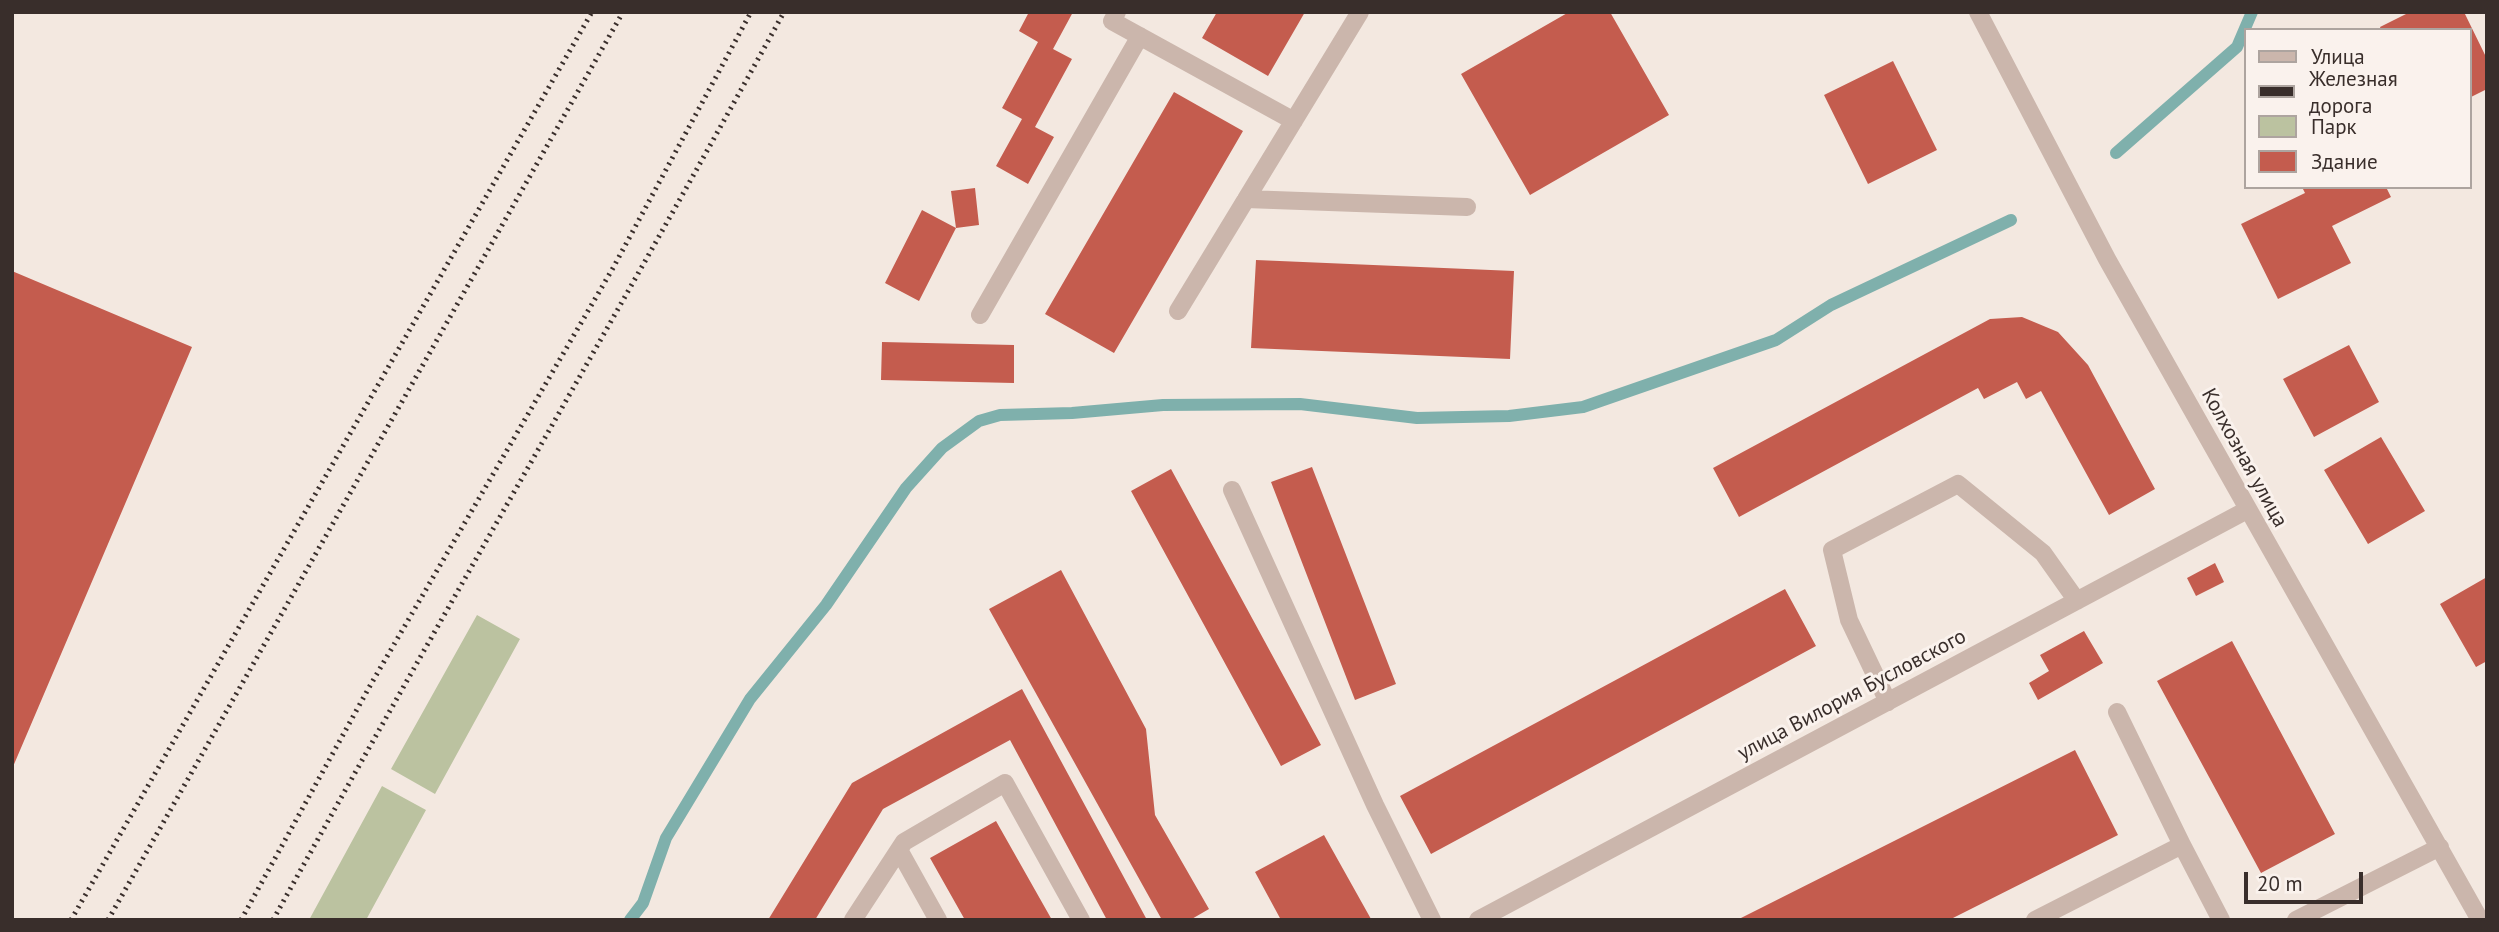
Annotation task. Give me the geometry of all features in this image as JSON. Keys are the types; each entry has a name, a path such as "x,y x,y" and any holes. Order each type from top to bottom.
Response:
{"street":[{"path":"1117,12 1112,20 1294,121"},
{"path":"1178,311 1360,12"},
{"name":"Колхозная улица","path":"1978,12 2107,259 2480,920"},
{"path":"981,315 1140,36"},
{"path":"1246,199 1467,207"},
{"path":"1888,702 1849,620 1832,550 1958,484 2043,553 2077,601"},
{"path":"1232,491 1375,805 1432,920"},
{"name":"улица Вилория Бусловского","path":"1478,920 2247,510"},
{"path":"2117,712 2221,920"},
{"path":"853,920 904,842 1005,783 1081,920"},
{"path":"2035,920 2182,845"},
{"path":"2296,920 2440,847"},
{"path":"899,850 938,920"}],"green space":[{"path":"477,615 520,639 435,794 391,769"},
{"path":"382,786 426,810 366,920 309,920"}],"building":[{"path":"1029,12 1073,12 1053,49 1072,59 1035,127 1054,137 1028,184 996,166 1022,119 1002,108 1038,42 1019,31"},
{"path":"1217,12 1305,12 1268,76 1202,38"},
{"path":"1569,12 1610,12 1669,115 1530,195 1461,74"},
{"path":"2410,12 2464,12 2487,59 2487,89 2471,97 2471,28 2380,27"},
{"path":"1893,61 1937,150 1868,184 1824,95"},
{"path":"1174,92 1243,131 1114,353 1045,314"},
{"path":"975,188 979,225 956,228 951,191"},
{"path":"2303,189 2387,189 2391,197 2332,226 2351,263 2278,299 2241,224 2305,193"},
{"path":"922,210 956,228 919,301 885,283"},
{"path":"1256,260 1514,271 1510,359 1251,348"},
{"path":"12,271 192,347 12,769"},
{"path":"2022,317 2058,332 2088,365 2155,489 2109,515 2041,391 2026,399 2017,382 1984,399 1978,388 1739,517 1713,468 1990,319"},
{"path":"882,342 1014,345 1014,383 881,380"},
{"path":"2349,345 2379,402 2314,437 2283,379"},
{"path":"2381,437 2425,511 2368,544 2324,470"},
{"path":"1312,467 1396,684 1355,700 1271,482"},
{"path":"1171,469 1321,745 1281,766 1131,491"},
{"path":"2215,563 2224,582 2196,596 2187,578"},
{"path":"1061,570 1146,729 1155,815 1209,909 1190,920 1162,920 989,609"},
{"path":"2487,577 2487,661 2476,667 2440,604"},
{"path":"1785,589 1816,646 1431,854 1400,796"},
{"path":"2084,631 2103,663 2038,700 2029,683 2049,671 2040,655"},
{"path":"2232,641 2335,834 2261,873 2157,681"},
{"path":"1022,689 1147,920 1107,920 1010,740 883,809 815,920 768,920 852,783"},
{"path":"2075,750 2118,835 1949,920 1737,920"},
{"path":"996,821 1052,920 965,920 930,858"},
{"path":"1324,835 1371,919 1281,920 1255,872"}],"waterway":[{"path":"2245,28 2252,12"},
{"path":"2116,153 2237,47 2244,31"},
{"path":"630,920 643,903 666,838 750,699 826,605 906,488 942,448 979,421 1000,415 1072,413 1163,405 1300,404 1417,418 1509,416 1583,407 1776,340 1831,305 2011,220"}],"railway":[{"path":"71,920 592,12"},
{"path":"108,920 623,12"},
{"path":"241,920 371,684 613,268 751,12"},
{"path":"273,920 784,12"}]}
